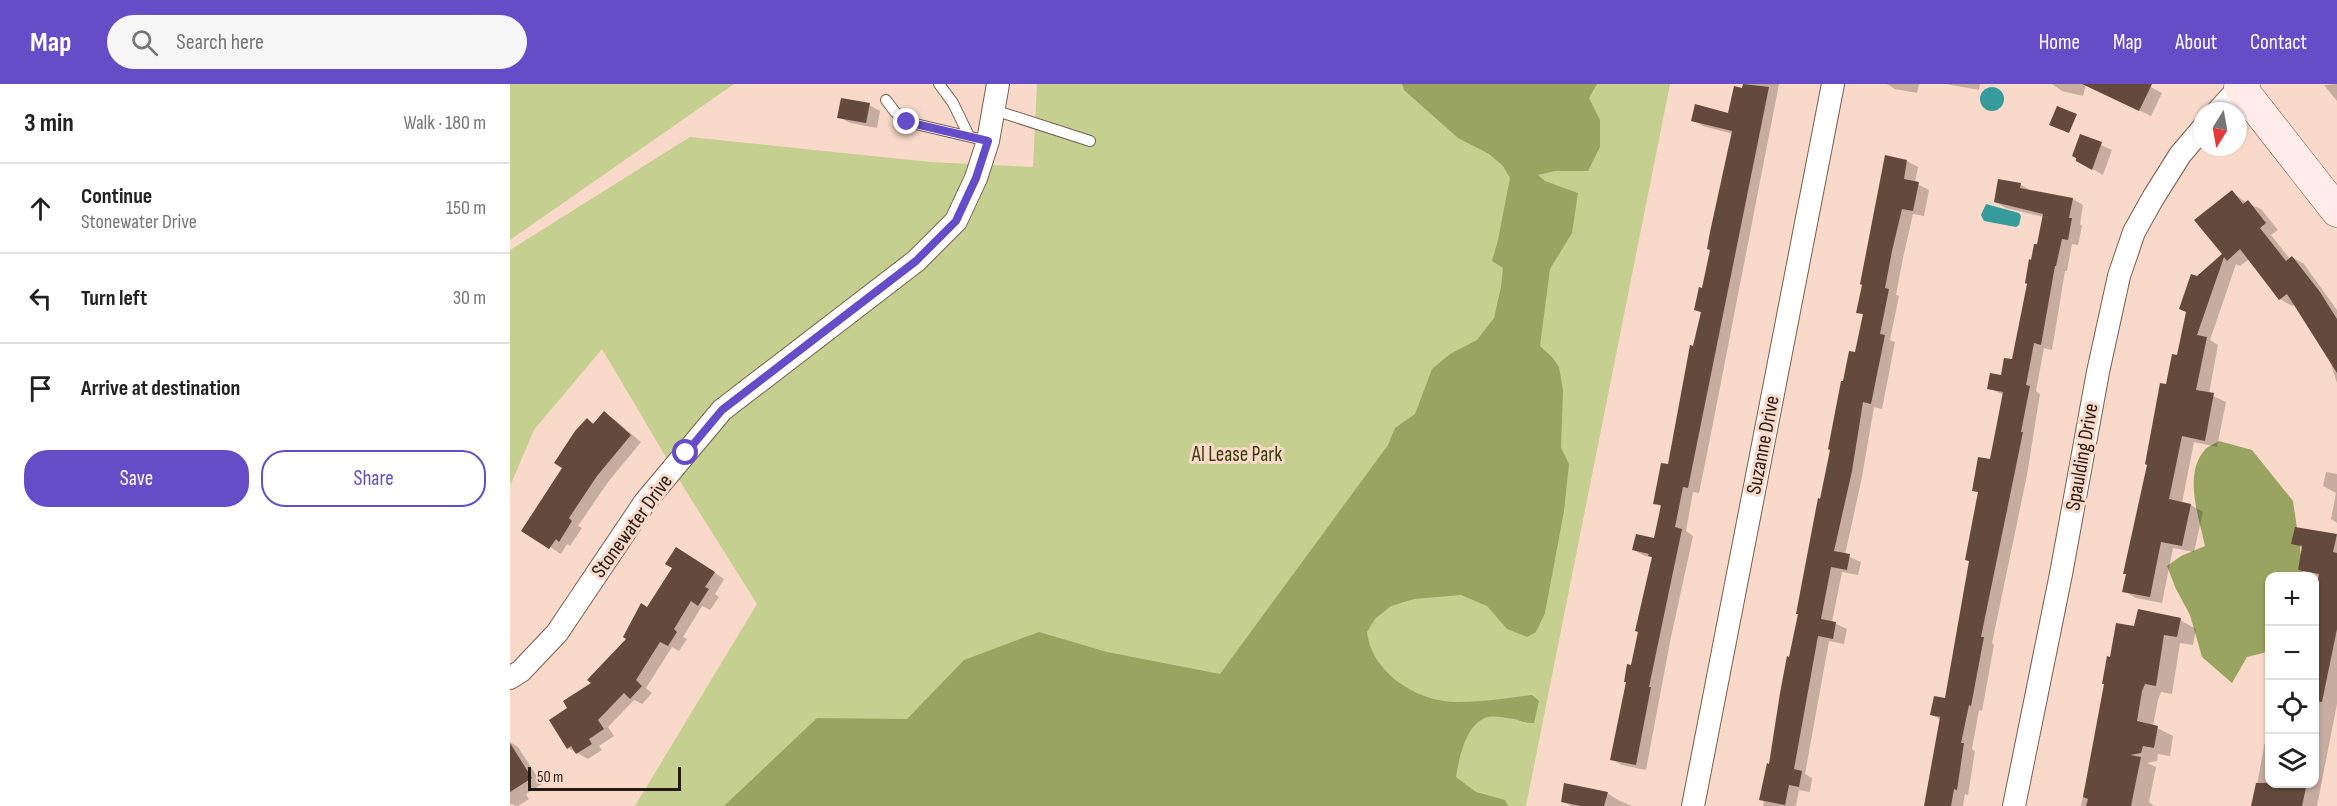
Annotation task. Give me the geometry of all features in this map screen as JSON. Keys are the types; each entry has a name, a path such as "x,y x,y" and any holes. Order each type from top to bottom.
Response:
{"street":[{"name":"Stonewater Drive","path":"510,678 521,671 558,633 645,502 722,410 916,261 956,221 976,178 979,139 994,110 998,84"},
{"name":"Suzanne Drive","path":"1693,806 1833,84"},
{"path":"2226,102 2241,85 2337,211"},
{"name":"Spaulding Drive","path":"2014,806 2061,574 2098,372 2119,276 2134,232 2180,155 2193,140"}],"lane":[{"path":"939,84 979,139"},
{"path":"886,100 907,122 979,139"},
{"path":"994,110 1090,141"}],"green space":[{"path":"510,84 734,84 510,240"},
{"name":"Al Lease Park","path":"1037,84 1670,84 1526,806 635,806 757,604 686,491 602,349 534,430 510,486 510,250 690,137 930,162 1033,167"},
{"path":"1402,84 1597,84 1589,98 1600,120 1600,147 1588,171 1555,171 1538,175 1545,181 1578,193 1572,233 1550,269 1540,346 1559,367 1563,390 1561,448 1569,464 1564,511 1545,613 1536,632 1527,637 1507,629 1487,606 1461,595 1414,599 1391,606 1375,619 1367,632 1371,647 1387,673 1413,691 1443,701 1486,701 1532,695 1539,701 1534,723 1488,717 1477,723 1467,737 1461,753 1456,777 1476,792 1505,800 1508,806 724,806 817,718 907,719 964,660 1039,632 1107,652 1220,674 1388,445 1395,428 1415,414 1432,369 1450,354 1477,340 1494,318 1503,268 1492,261 1510,178 1503,166 1489,154 1458,138 1404,90"},
{"path":"2219,441 2252,450 2293,501 2303,572 2265,572 2265,652 2247,657 2232,683 2202,657 2190,615 2167,566 2181,556 2205,546 2195,498 2194,473 2197,462 2208,447"}],"water":[{"path":"1992,87 2000,91 2004,99 2000,107 1992,111 1984,107 1980,99 1984,91"},
{"path":"1986,204 2019,213 2021,216 2019,225 2016,227 1984,221 1981,215"}],"building":[{"path":"1743,84 1769,87 1688,488 1683,487 1675,527 1682,529 1649,687 1651,687 1636,765 1610,760 1626,682 1624,682 1627,664 1631,665 1638,632 1635,631 1652,557 1648,556 1649,554 1632,550 1636,534 1654,538 1661,505 1653,504 1661,463 1668,464 1690,345 1693,346 1701,312 1694,310 1699,287 1702,288 1710,250 1707,249 1710,232 1732,131 1691,121 1695,104 1728,113 1734,86 1742,88"},
{"path":"2082,84 2152,84 2139,111"},
{"path":"841,98 870,103 866,123 837,118"},
{"path":"2057,106 2077,114 2069,133 2049,125"},
{"path":"2080,134 2102,142 2092,170 2076,161 2076,158 2072,156"},
{"path":"1885,155 1907,160 1904,179 1919,182 1913,211 1902,209 1892,251 1885,288 1889,289 1880,334 1885,335 1871,404 1863,402 1852,471 1834,551 1850,554 1847,570 1831,567 1821,619 1836,622 1833,639 1818,636 1794,769 1802,771 1799,787 1789,785 1785,805 1759,800 1767,763 1769,764 1780,693 1798,614 1796,614 1818,498 1820,499 1830,450 1828,449 1841,381 1843,381 1849,351 1855,352 1863,314 1856,313 1862,285 1860,284"},
{"path":"1998,179 2021,183 2020,188 2073,198 2069,218 2072,218 2068,240 2062,239 2055,266 2041,345 2034,343 2026,385 2030,386 2021,432 2023,432 1981,637 1984,637 1971,706 1969,705 1961,743 1964,743 1957,790 1954,789 1951,806 1924,806 1940,717 1930,715 1934,696 1945,698 1969,561 1965,560 1978,492 1972,491 1978,457 1990,459 2003,392 1987,389 1990,373 2001,375 2004,358 2012,359 2027,284 2025,283 2029,259 2031,260 2034,244 2037,244 2043,214 1994,202"},
{"path":"2232,190 2243,204 2248,200 2266,223 2260,228 2286,261 2292,256 2320,292 2337,319 2337,373 2287,294 2279,300 2240,249 2227,261 2224,257 2197,335 2207,337 2196,390 2214,393 2205,441 2182,436 2169,499 2191,504 2182,546 2161,542 2150,597 2122,592 2126,574 2123,574 2147,465 2145,464 2160,383 2166,384 2172,354 2177,355 2186,312 2179,309 2191,274 2197,276 2222,254 2194,220"},
{"path":"604,411 631,435 597,476 569,518 572,521 559,542 556,539 549,549 521,531 562,468 554,463 575,431 587,418 593,424"},
{"path":"2295,527 2337,534 2333,552 2337,553 2337,629 2322,702 2319,702 2319,572 2298,570 2302,546 2291,544"},
{"path":"676,547 715,572 705,587 709,589 698,606 691,601 674,629 677,632 668,646 660,642 636,680 642,686 630,699 624,693 598,720 604,729 589,739 592,744 576,754 571,746 567,749 549,720 567,708 563,701 591,683 587,680 626,639 623,637 641,603 647,607 672,568 665,564"},
{"path":"2138,609 2181,618 2177,637 2164,635 2156,686 2145,684 2142,691 2137,721 2158,726 2154,748 2143,746 2141,753 2130,755 2141,757 2131,806 2086,806 2088,799 2083,797 2107,656 2110,657 2116,623 2134,626"},
{"path":"510,743 532,778 510,792"},
{"path":"1564,783 1608,792 1604,806 1581,806 1561,802"},
{"path":"2256,783 2265,783 2265,788 2306,788 2302,806 2251,806"}],"route":[{"path":"686,453 722,410 916,261 956,221 976,178 988,141 907,122"}]}
